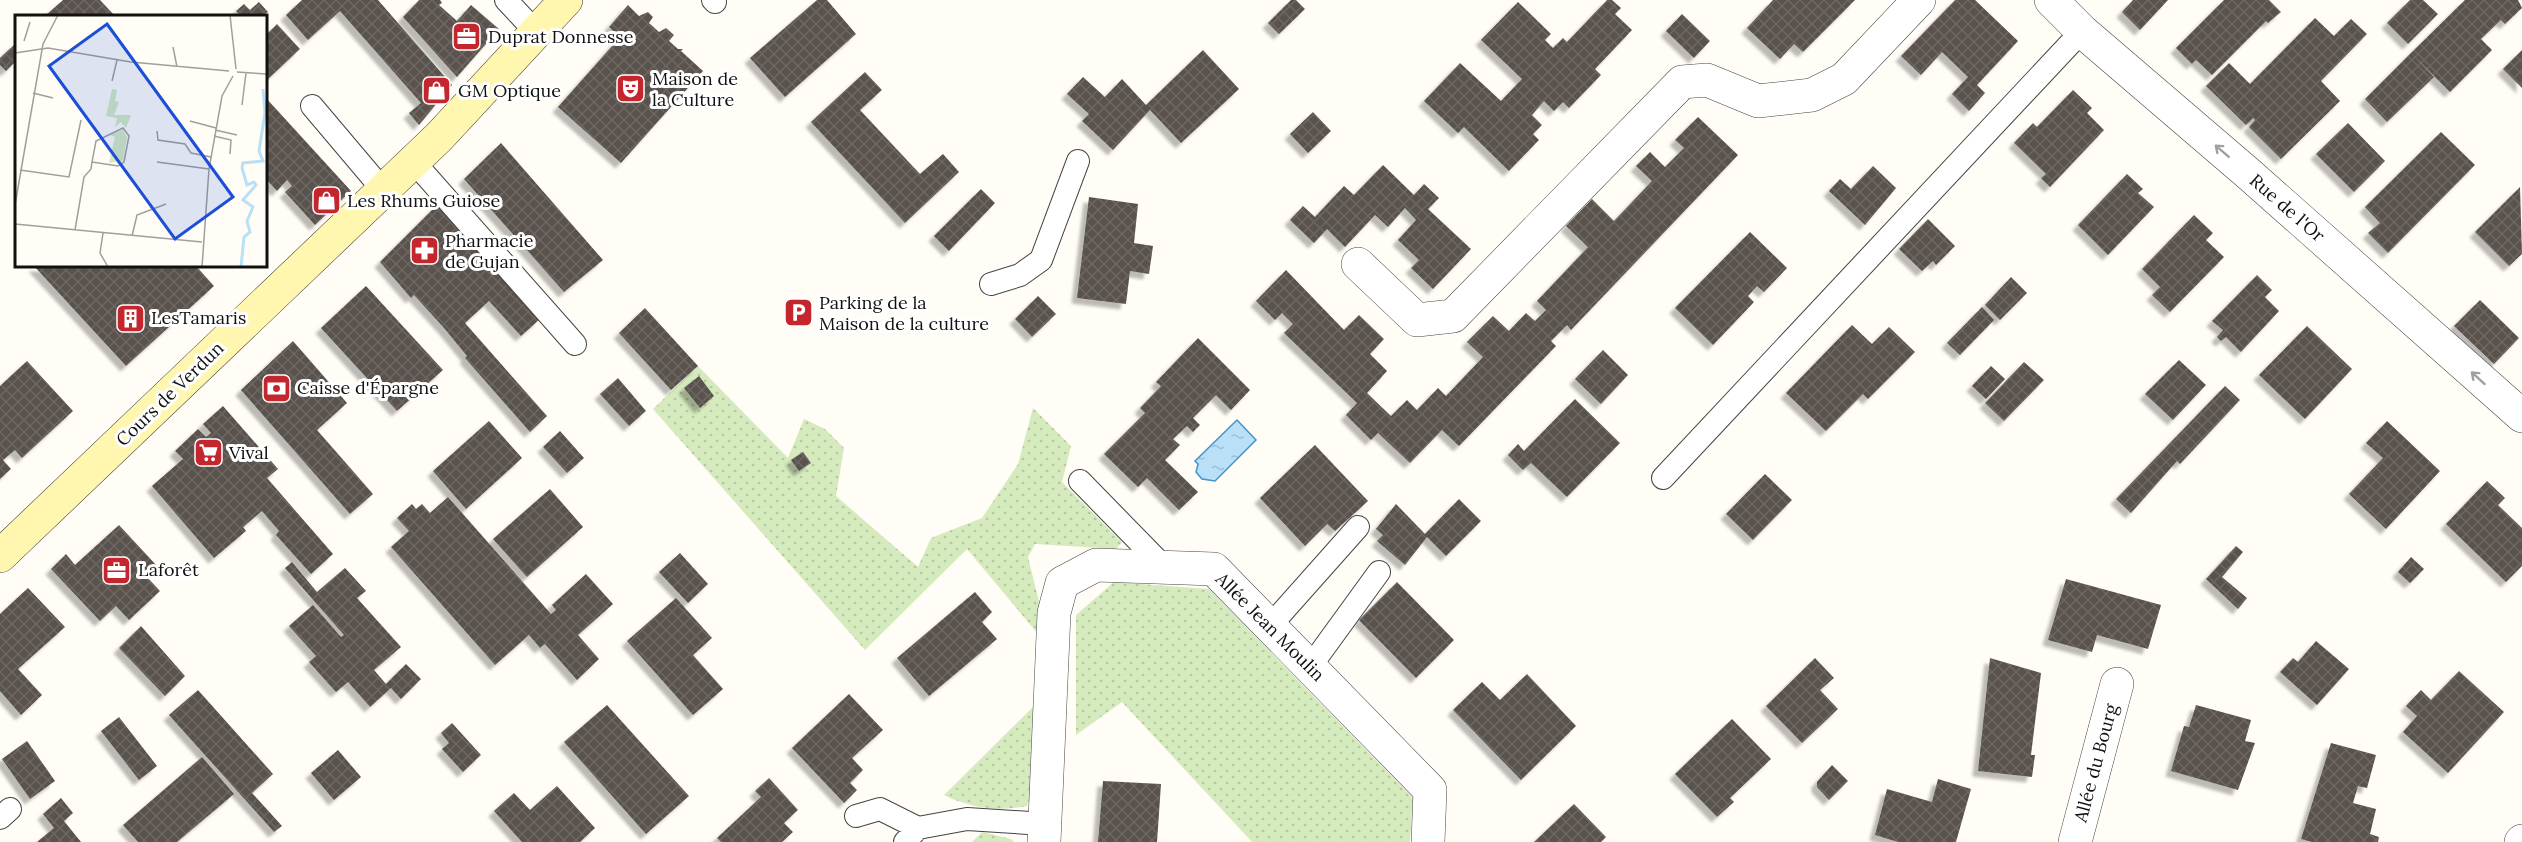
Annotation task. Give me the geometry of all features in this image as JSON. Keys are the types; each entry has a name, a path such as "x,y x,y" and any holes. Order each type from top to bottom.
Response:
{"main road":[{"name":"Cours de Verdun","path":"0,556 414,162 566,0"}],"street":[{"path":"1358,264 1417,320 1453,316 1682,82 1707,80 1758,101 1812,95 1844,79 1919,0"},
{"name":"Rue de l'Or","path":"2051,0 2082,32 2250,175 2522,417"},
{"name":"Allée Jean Moulin","path":"1044,833 1054,613 1062,583 1096,565 1214,569 1430,790 1428,842"},
{"name":"Allée du Bourg","path":"2075,842 2117,684"}],"lane":[{"path":"506,0 537,33"},
{"path":"1663,478 2082,32"},
{"path":"312,106 383,190"},
{"path":"991,284 1020,275 1041,260 1078,161"},
{"path":"414,162 575,344"},
{"path":"1080,482 1164,567"},
{"path":"1270,626 1358,527"},
{"path":"1310,668 1379,572"},
{"path":"856,816 880,809 911,835 967,819 1044,833"}],"green space":[{"path":"698,366 788,458 804,419 825,429 844,448 836,496 918,567 931,538 982,518 1018,464 1033,408 1071,446 1062,482 1122,542 1116,549 1035,544 1028,557 1046,630 1038,634 967,549 865,650 653,409"},
{"path":"1114,582 1209,589 1413,798 1410,842 1252,842 1122,702 1076,735 1076,615"},
{"path":"1033,707 1036,776 1027,806 1006,809 985,808 944,795"},
{"path":"982,832 1011,839 1014,842 972,842"}],"water":[{"path":"1237,420 1256,440 1215,481 1202,479 1196,472 1198,464 1195,461"}],"building":[{"path":"63,0 100,0 114,15 46,15"},
{"path":"302,0 378,0 452,85 419,125 409,113 421,103 340,11 308,40 286,15"},
{"path":"419,0 440,0 442,3 439,5 457,21 471,5 499,29 457,77 403,17"},
{"path":"817,0 827,0 856,34 785,97 750,58"},
{"path":"1291,0 1296,0 1305,9 1279,34 1268,23"},
{"path":"1607,0 1612,0 1621,8 1615,14 1632,30 1595,69 1601,75 1569,108 1563,102 1554,111 1544,101 1532,115 1542,125 1533,134 1539,140 1509,171 1464,127 1458,133 1424,101 1460,63 1501,101 1522,79 1481,40 1518,2 1551,34 1545,40 1553,48 1563,38 1567,42"},
{"path":"1773,0 1855,0 1803,52 1794,44 1780,59 1747,28"},
{"path":"1955,0 1975,0 2018,41 1977,85 1985,93 1969,111 1952,94 1968,77 1942,52 1921,75 1901,56"},
{"path":"2133,0 2168,0 2140,30 2122,12"},
{"path":"2224,0 2269,0 2281,12 2268,23 2266,21 2212,75 2196,60 2192,64 2176,48"},
{"path":"2410,0 2423,0 2438,14 2408,44 2387,23"},
{"path":"2465,0 2518,0 2522,8 2505,24 2501,20 2481,39 2492,50 2450,92 2411,53"},
{"path":"259,2 268,12 264,15 240,15 236,11 244,4 250,10"},
{"name":"Maison de la Culture","path":"628,5 639,16 648,12 653,17 649,23 659,32 666,28 674,35 669,41 678,49 683,49 681,51 703,71 621,163 558,107 620,37 609,27"},
{"path":"1682,14 1710,41 1694,58 1666,31"},
{"path":"2315,18 2334,36 2351,19 2367,34 2321,81 2340,101 2281,159 2249,127 2255,120 2253,118 2246,125 2206,86 2229,63 2250,84"},
{"path":"277,24 300,49 267,80 267,34"},
{"path":"15,44 15,62 6,71 0,65 0,58"},
{"path":"1203,50 1239,89 1181,143 1150,110 1113,150 1082,121 1089,114 1067,94 1083,77 1105,97 1122,79 1146,105"},
{"path":"2522,50 2522,88 2503,69"},
{"path":"2411,53 2434,77 2387,122 2365,99"},
{"path":"865,72 882,90 860,110 920,174 943,154 959,172 905,223 811,122"},
{"path":"2073,90 2092,108 2087,113 2104,130 2050,187 2041,178 2046,174 2014,143 2033,123 2037,127"},
{"path":"267,99 351,191 315,225 285,192 292,186 287,180 277,191 267,180"},
{"path":"1313,112 1331,131 1308,153 1290,134"},
{"path":"1698,117 1738,155 1571,330 1567,325 1551,341 1556,346 1459,446 1442,430 1410,463 1378,433 1371,440 1346,415 1357,403 1284,333 1293,324 1282,313 1275,320 1256,301 1286,270 1344,330 1359,315 1384,339 1370,354 1387,371 1367,393 1391,416 1407,400 1417,410 1438,388 1446,396 1483,357 1467,342 1493,316 1509,331 1526,313 1535,321 1546,310 1537,301 1588,247 1566,226 1592,199 1614,221 1652,181 1636,166 1650,152 1665,167 1684,148 1675,140"},
{"path":"2348,123 2385,161 2354,192 2316,154"},
{"path":"2441,132 2475,165 2388,253 2368,233 2380,223 2365,207"},
{"path":"501,143 603,260 564,292 464,179"},
{"path":"1383,165 1414,195 1424,184 1439,198 1428,209 1471,249 1433,289 1411,268 1419,260 1398,240 1416,220 1405,208 1388,227 1375,215 1345,247 1327,229 1314,243 1290,220 1303,206 1315,217 1344,186 1354,195"},
{"path":"1873,166 1896,188 1865,225 1829,191 1840,179 1851,189"},
{"path":"2127,174 2143,189 2138,193 2154,207 2108,255 2078,225"},
{"path":"2520,187 2522,254 2509,266 2475,232"},
{"path":"981,189 995,203 949,251 934,236"},
{"path":"1089,197 1138,204 1134,243 1153,246 1149,274 1130,271 1126,304 1077,298"},
{"path":"438,204 540,319 521,336 489,301 465,323 547,416 530,432 465,358 467,356 444,328 414,295 411,298 380,262"},
{"path":"2194,215 2213,233 2206,240 2224,257 2170,312 2152,295 2160,287 2142,269"},
{"path":"1928,219 1955,246 1936,265 1933,261 1922,271 1899,249"},
{"path":"1750,232 1787,268 1764,292 1757,286 1748,296 1754,302 1713,345 1675,308"},
{"name":"LesTamaris","path":"35,267 197,267 214,286 126,366"},
{"path":"2257,275 2272,290 2265,297 2279,311 2241,352 2226,337 2221,341 2217,337 2223,330 2212,321"},
{"path":"2011,277 2027,293 2000,320 1985,305"},
{"path":"366,286 443,370 397,411 321,328"},
{"path":"1038,296 1056,314 1032,337 1015,319"},
{"path":"2480,300 2519,338 2494,364 2454,326"},
{"path":"1982,307 1994,320 1960,355 1947,343"},
{"path":"645,308 698,366 671,390 619,333"},
{"path":"1852,325 1872,344 1889,327 1915,352 1868,399 1863,394 1826,431 1786,393"},
{"path":"2307,326 2352,369 2305,419 2259,375"},
{"path":"1198,338 1250,390 1231,410 1216,395 1193,418 1200,425 1193,432 1187,426 1173,439 1180,445 1165,460 1198,492 1179,510 1147,478 1138,487 1104,454 1145,413 1140,408 1161,386 1156,382"},
{"path":"293,341 347,403 317,430 373,494 350,514 241,390"},
{"path":"1603,350 1628,375 1601,404 1575,379"},
{"path":"2179,360 2206,385 2173,420 2145,394"},
{"path":"27,361 73,411 22,458 15,450 3,460 11,469 0,479 0,386"},
{"path":"2024,362 2044,380 2004,421 1985,403"},
{"path":"1991,366 2005,379 1986,399 1972,386"},
{"path":"699,376 714,396 700,408 684,388"},
{"path":"618,378 646,411 629,426 600,394"},
{"path":"2225,386 2240,400 2180,464 2177,461 2131,513 2116,499"},
{"path":"1575,399 1620,443 1567,497 1531,463 1523,470 1508,455 1518,444 1524,451"},
{"path":"223,406 278,469 267,478 333,554 311,574 276,535 279,531 262,511 243,527 246,531 214,558 152,486 183,459 175,451 198,429 206,437 211,433 203,424"},
{"path":"489,421 522,458 466,509 433,471"},
{"path":"2387,421 2440,471 2386,529 2349,494 2383,458 2366,443"},
{"path":"560,431 584,458 567,473 543,447"},
{"path":"1315,445 1368,501 1335,531 1327,524 1305,546 1260,498"},
{"path":"803,452 811,463 799,471 791,460"},
{"path":"1765,474 1792,500 1753,540 1726,514"},
{"path":"2487,481 2505,498 2498,505 2522,528 2522,566 2506,582 2446,524"},
{"path":"550,489 583,527 527,577 493,539"},
{"path":"448,497 551,614 556,610 552,605 586,574 613,604 578,635 599,659 577,680 545,644 540,648 529,635 495,665 391,547 409,531 397,518 412,504 416,509 422,504 430,513"},
{"path":"1459,499 1481,521 1446,556 1427,537 1405,565 1377,541 1383,535 1376,529 1396,504 1425,534"},
{"path":"119,525 158,567 147,577 160,591 129,620 116,606 100,621 51,569 66,554 75,565"},
{"path":"2236,546 2243,552 2222,577 2247,598 2238,609 2206,579"},
{"path":"680,553 708,584 688,603 659,572"},
{"path":"2411,557 2424,569 2410,583 2398,572"},
{"path":"292,562 317,592 345,568 366,591 357,598 401,647 374,670 386,684 406,664 421,679 401,699 391,688 370,707 348,682 336,692 309,662 316,656 289,626 313,605 341,637 344,635 285,568"},
{"path":"2066,579 2161,605 2148,649 2097,635 2092,652 2048,640"},
{"path":"1397,582 1454,640 1416,678 1359,620"},
{"path":"28,588 65,627 18,669 42,695 21,715 0,691 0,614"},
{"path":"975,592 992,612 982,622 997,639 929,696 897,658"},
{"path":"676,598 712,638 693,655 723,689 693,715 627,641"},
{"path":"141,626 185,676 165,696 119,648"},
{"path":"2316,641 2349,669 2317,705 2280,672 2293,658 2298,662"},
{"path":"1815,658 1834,678 1820,690 1838,709 1802,743 1766,706"},
{"path":"1990,658 2041,673 2031,755 2035,755 2032,777 1978,771"},
{"path":"2459,671 2504,712 2448,773 2403,732 2417,716 2406,706 2421,690 2431,700"},
{"path":"1527,674 1576,726 1521,780 1453,710 1482,682 1500,700"},
{"path":"198,690 273,774 252,793 282,826 274,832 169,715"},
{"path":"849,694 883,730 852,758 863,770 850,783 857,790 844,803 792,748"},
{"path":"607,705 689,796 646,834 564,742"},
{"path":"2196,705 2251,720 2245,741 2255,743 2238,790 2171,771 2184,726 2189,727"},
{"path":"119,717 157,766 139,780 101,731"},
{"path":"1732,719 1771,759 1730,798 1734,802 1717,817 1675,774"},
{"path":"452,723 481,755 463,772 442,749 449,743 441,733"},
{"path":"27,741 55,781 30,799 2,759"},
{"path":"2331,743 2376,755 2367,788 2358,786 2353,803 2376,809 2370,834 2379,837 2378,842 2312,842 2301,839"},
{"path":"338,750 361,777 334,800 311,773"},
{"path":"202,757 234,794 177,842 138,842 123,825"},
{"path":"1832,765 1848,781 1829,800 1817,787 1817,782"},
{"path":"769,778 798,810 784,823 793,832 782,842 721,842 717,838 761,797 755,791"},
{"path":"1938,779 1971,789 1956,842 1898,842 1875,835 1887,789 1932,802"},
{"path":"1103,781 1161,784 1157,842 1098,842"},
{"path":"557,786 595,828 580,842 522,842 494,811 514,793 530,810"},
{"path":"61,798 73,813 64,821 81,842 37,842 54,828 43,814"},
{"path":"1574,804 1606,837 1601,842 1534,842"}],"place":[{"name":"Duprat Donnesse","path":"467,37"},
{"name":"Maison de la Culture","path":"631,89"},
{"name":"GM Optique","path":"437,91"},
{"name":"Les Rhums Guiose","path":"326,201"},
{"name":"Pharmacie de Gujan","path":"424,251"},
{"name":"Parking de la Maison de la culture","path":"798,313"},
{"name":"LesTamaris","path":"130,318"},
{"name":"Caisse d'Épargne","path":"276,388"},
{"name":"Vival","path":"208,453"},
{"name":"Laforêt","path":"117,570"}]}
